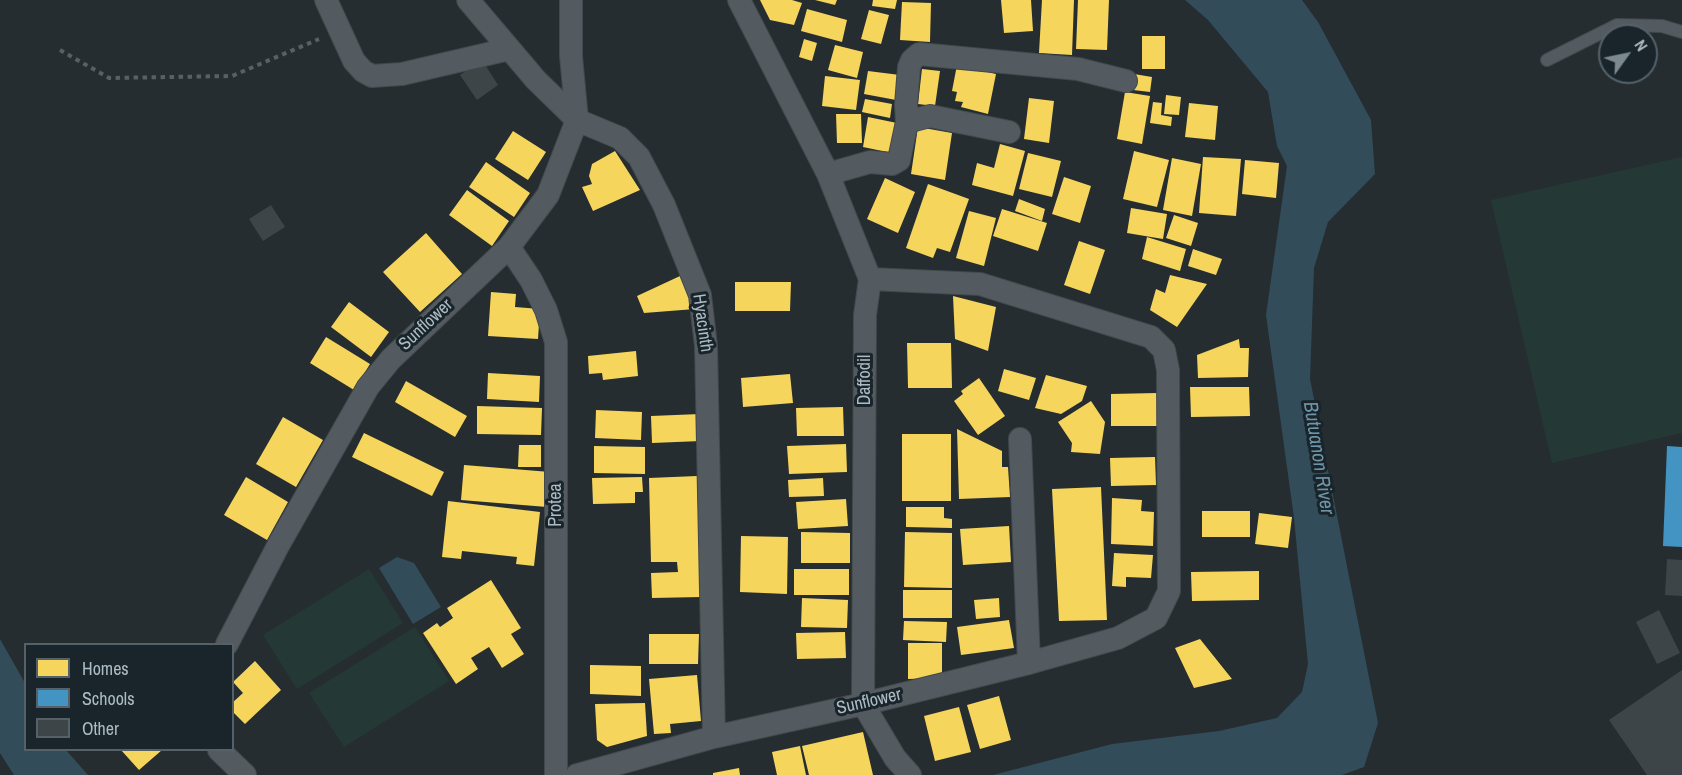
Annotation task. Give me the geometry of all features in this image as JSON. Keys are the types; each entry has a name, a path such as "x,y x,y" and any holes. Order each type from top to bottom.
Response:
{"street":[{"path":"326,0 354,61 363,71 372,76 402,74 509,49"},
{"name":"Hyacinth","path":"468,0 509,49 576,120 620,138 639,157 664,205 700,295 706,346 714,738"},
{"name":"Sunflower","path":"228,643 279,544 368,387 391,359 509,247 548,195 576,120 571,57 571,0"},
{"name":"Daffodil","path":"739,0 828,174 870,279 865,315 862,704"},
{"path":"828,174 870,162 892,164 899,160 907,122 909,67 912,60 919,54 1078,69 1126,81"},
{"path":"907,122 930,116 1009,132"},
{"name":"Protea","path":"509,247 531,280 546,310 556,342 556,775"},
{"name":"Sunflower","path":"577,775 714,738 1029,663 1118,638 1156,618 1169,591 1168,370 1164,350 1151,337 980,284 870,279"},
{"path":"1020,439 1029,663"},
{"path":"862,704 896,758 910,775"},
{"path":"220,751 246,775"}],"lane":[{"path":"1547,60 1617,25 1662,26 1682,32"}],"path":[{"path":"60,50 109,78 232,76 340,30"}],"green space":[{"path":"1682,157 1682,433 1552,463 1491,200"},
{"path":"369,569 403,623 297,689 263,635"},
{"path":"415,627 449,681 344,747 309,693"}],"water":[{"name":"Butuanon River","path":"1185,0 1302,0 1318,22 1371,120 1375,174 1328,222 1314,268 1310,379 1378,723 1364,767 1342,775 993,775 1112,744 1219,731 1277,718 1302,692 1308,664 1294,518 1266,315 1287,166 1277,146 1268,92 1208,20"},
{"path":"397,557 414,563 441,607 413,624 379,568"},
{"path":"0,639 24,681 24,751 67,751 88,775 14,775 0,753"}],"building: Homes":[{"path":"760,0 792,0 802,3 794,25 770,20"},
{"path":"815,0 837,0 835,5"},
{"path":"873,0 897,0 895,9 872,6"},
{"path":"1001,0 1031,0 1033,31 1004,33"},
{"path":"1042,0 1074,0 1072,55 1039,53"},
{"path":"1078,0 1109,0 1107,50 1076,49"},
{"path":"902,2 931,3 930,42 900,40"},
{"path":"807,9 847,20 842,42 801,31"},
{"path":"869,10 889,15 881,44 861,39"},
{"path":"1142,36 1165,36 1165,69 1142,69"},
{"path":"804,39 817,43 812,61 799,57"},
{"path":"835,45 863,52 857,78 828,70"},
{"path":"957,65 996,74 988,114 961,107 963,102 955,101 957,92 952,91"},
{"path":"922,69 940,71 935,106 918,104"},
{"path":"868,71 900,75 896,100 864,94"},
{"path":"1128,73 1152,77 1150,92 1125,89"},
{"path":"825,76 860,80 856,110 822,106"},
{"path":"1125,92 1150,96 1142,144 1117,139"},
{"path":"1166,95 1181,97 1179,115 1164,114"},
{"path":"1029,98 1054,101 1049,143 1024,139"},
{"path":"865,99 892,104 890,118 862,112"},
{"path":"1153,102 1162,103 1161,115 1172,117 1171,126 1150,123"},
{"path":"1189,103 1218,106 1215,140 1185,137"},
{"path":"836,114 861,114 862,143 837,143"},
{"path":"868,117 897,123 892,153 863,147"},
{"path":"918,127 952,133 945,180 911,174"},
{"path":"513,131 546,152 528,180 495,159"},
{"path":"1000,144 1025,151 1013,196 972,185 977,163 994,168"},
{"path":"615,151 640,190 593,211 582,187 592,184 589,176 592,164"},
{"path":"1134,151 1169,160 1157,207 1123,199"},
{"path":"1028,153 1061,161 1052,197 1019,189"},
{"path":"1203,157 1241,159 1236,216 1199,213"},
{"path":"1172,158 1201,164 1192,216 1163,210"},
{"path":"1245,160 1279,163 1276,198 1242,194"},
{"path":"486,162 530,193 514,217 469,187"},
{"path":"1064,177 1091,186 1080,223 1052,214"},
{"path":"885,178 915,192 898,233 867,219"},
{"path":"928,184 969,199 950,252 937,248 933,258 906,248"},
{"path":"467,190 509,221 492,246 449,215"},
{"path":"1019,199 1045,209 1042,221 1015,211"},
{"path":"1131,208 1167,214 1163,239 1127,233"},
{"path":"1002,209 1047,223 1038,251 993,236"},
{"path":"969,211 996,218 984,266 956,258"},
{"path":"1174,215 1198,223 1191,246 1166,238"},
{"path":"426,233 462,274 420,312 383,272"},
{"path":"1147,237 1186,249 1180,271 1142,259"},
{"path":"1079,241 1105,250 1090,294 1064,285"},
{"path":"1193,249 1222,259 1216,275 1188,266"},
{"path":"1170,275 1207,284 1177,327 1150,310 1156,289 1165,293"},
{"path":"680,276 695,309 644,313 637,296"},
{"path":"735,282 791,282 790,311 735,311"},
{"path":"491,292 516,294 515,307 540,309 538,339 488,336"},
{"path":"953,296 996,307 988,351 955,339"},
{"path":"349,302 389,332 371,357 331,327"},
{"path":"326,337 370,364 354,390 310,363"},
{"path":"1239,339 1240,348 1249,348 1248,377 1198,378 1197,355"},
{"path":"907,343 951,343 952,388 908,388"},
{"path":"636,351 638,376 603,380 602,373 589,374 588,356"},
{"path":"1004,369 1036,378 1029,400 998,391"},
{"path":"488,373 540,376 539,402 487,399"},
{"path":"790,374 793,403 743,407 741,378"},
{"path":"1046,375 1087,386 1082,401 1061,414 1035,408"},
{"path":"979,378 1005,416 978,435 954,401 963,394 961,391"},
{"path":"406,381 467,416 455,437 395,402"},
{"path":"1190,387 1249,387 1250,416 1191,417"},
{"path":"1157,393 1158,426 1111,426 1111,394"},
{"path":"1091,401 1105,422 1100,454 1071,452 1072,443 1058,422"},
{"path":"477,406 542,408 541,435 477,434"},
{"path":"843,407 844,436 797,436 796,408"},
{"path":"596,410 642,412 641,440 595,438"},
{"path":"700,414 701,441 652,443 651,416"},
{"path":"283,417 323,440 296,487 256,464"},
{"path":"957,429 1002,451 1002,467 1008,467 1010,497 959,499"},
{"path":"364,433 444,472 432,496 352,457"},
{"path":"902,434 951,434 951,501 902,501"},
{"path":"846,444 847,472 789,474 787,446"},
{"path":"519,445 541,445 541,467 518,467"},
{"path":"594,446 645,447 645,474 594,473"},
{"path":"1155,457 1156,485 1111,486 1110,458"},
{"path":"464,465 550,472 547,507 461,500"},
{"path":"697,476 701,597 652,598 651,573 678,572 677,562 651,562 649,478"},
{"path":"246,477 288,502 267,540 224,515"},
{"path":"642,477 643,492 635,492 635,503 593,504 592,478"},
{"path":"823,478 824,496 789,497 788,480"},
{"path":"1101,487 1107,620 1059,621 1052,489"},
{"path":"1112,498 1142,500 1141,511 1154,512 1153,546 1111,544"},
{"path":"846,499 848,526 798,529 796,502"},
{"path":"448,501 540,512 534,566 516,564 517,557 462,551 461,559 442,557"},
{"path":"906,507 944,507 944,518 952,519 952,528 906,527"},
{"path":"1202,511 1250,511 1250,537 1202,537"},
{"path":"1259,513 1292,517 1288,548 1255,544"},
{"path":"1009,526 1011,562 963,565 960,529"},
{"path":"801,532 850,533 850,563 801,563"},
{"path":"905,532 952,533 952,588 904,587"},
{"path":"741,536 788,537 787,594 740,592"},
{"path":"1114,553 1153,555 1151,578 1126,577 1126,587 1112,586"},
{"path":"794,569 849,569 849,595 794,595"},
{"path":"1259,571 1259,600 1192,601 1191,572"},
{"path":"491,580 521,628 511,634 524,654 502,668 489,647 471,658 478,669 456,684 423,633 437,623 440,627 453,618 447,608"},
{"path":"903,590 952,590 952,618 903,618"},
{"path":"802,598 848,600 847,628 801,627"},
{"path":"999,598 1000,617 976,619 974,600"},
{"path":"1009,620 1014,648 961,655 957,627"},
{"path":"904,621 947,622 946,642 903,640"},
{"path":"845,632 846,658 797,659 796,633"},
{"path":"649,634 699,634 698,664 649,664"},
{"path":"1200,639 1232,679 1194,688 1175,648"},
{"path":"908,643 942,643 942,678 908,679"},
{"path":"255,661 281,690 245,724 234,713 234,701 243,693 234,681"},
{"path":"590,665 641,666 641,696 590,694"},
{"path":"697,675 701,721 670,724 671,733 654,734 649,679"},
{"path":"999,696 1011,740 980,749 967,705"},
{"path":"645,703 647,736 607,747 597,740 595,704"},
{"path":"959,707 971,752 935,761 924,716"},
{"path":"863,732 873,775 809,775 802,746"},
{"path":"800,746 806,775 777,775 772,752"},
{"path":"122,751 161,751 139,770"},
{"path":"739,768 740,775 713,775 713,773"}],"building: Schools":[{"path":"1667,446 1682,447 1682,547 1663,546"}],"building: Other":[{"path":"482,60 498,85 477,100 460,75"},
{"path":"271,205 285,227 263,241 249,219"},
{"path":"1667,559 1682,560 1682,596 1665,595"},
{"path":"1659,610 1680,653 1657,664 1636,622"},
{"path":"1682,670 1682,775 1647,775 1609,720"}]}
